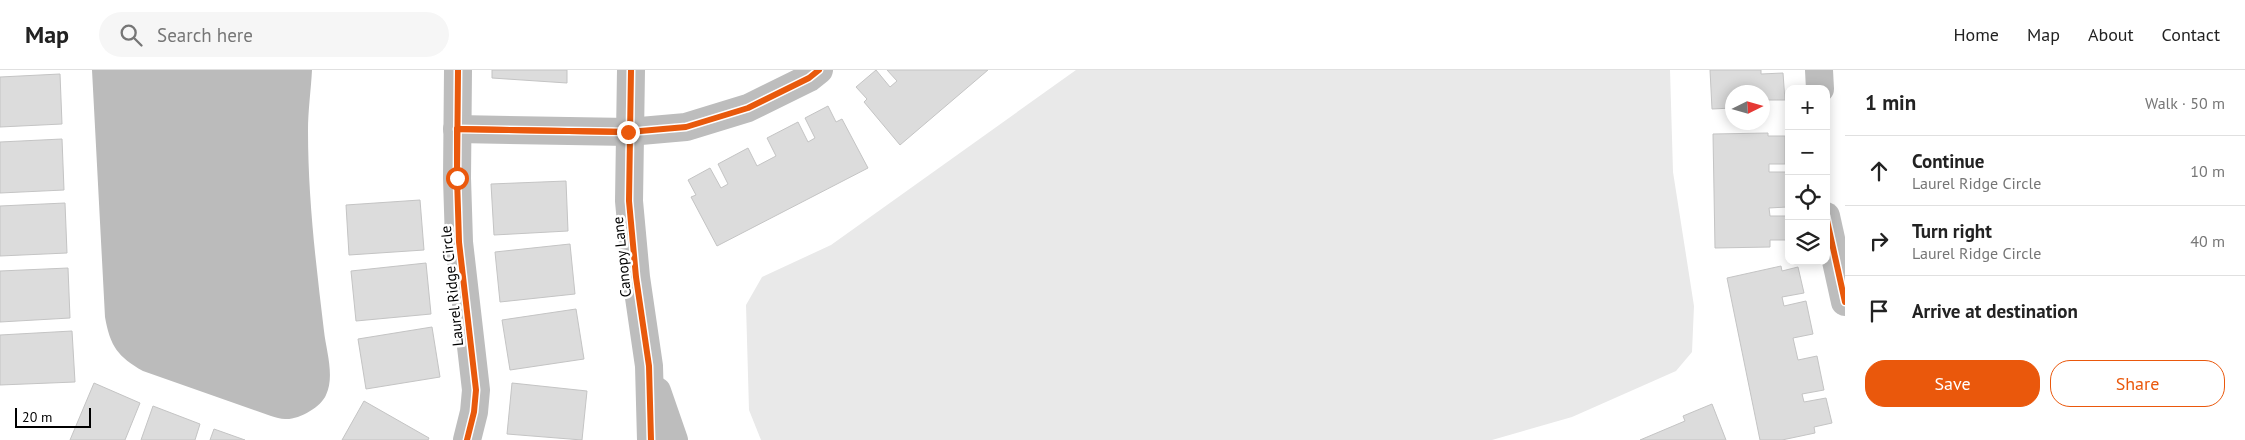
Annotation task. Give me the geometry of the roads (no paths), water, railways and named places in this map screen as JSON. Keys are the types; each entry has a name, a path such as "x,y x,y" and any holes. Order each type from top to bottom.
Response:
{"street":[{"name":"Laurel Ridge Circle","path":"458,70 459,242 476,390 474,412 467,440"},
{"name":"Canopy Lane","path":"631,70 628,132 631,236 649,366 651,440"},
{"path":"457,129 628,132 686,127 748,108 809,78 819,70"},
{"path":"1819,70 1820,85"},
{"path":"1827,220 1845,302"},
{"name":"Canopy Lane","path":"649,366 674,440"}]}
